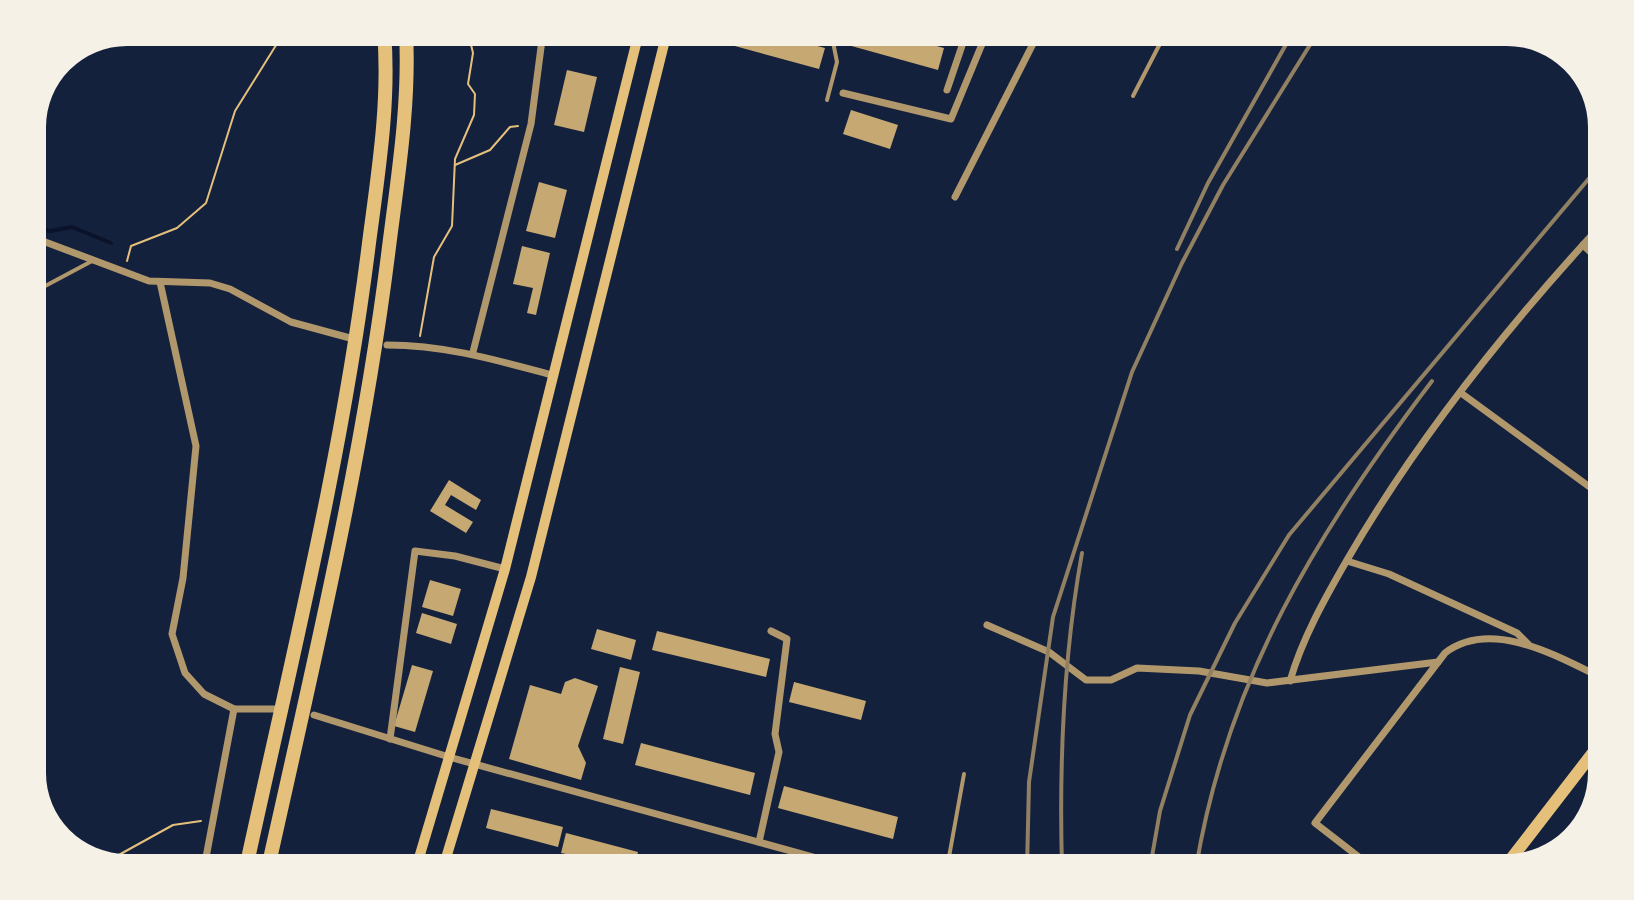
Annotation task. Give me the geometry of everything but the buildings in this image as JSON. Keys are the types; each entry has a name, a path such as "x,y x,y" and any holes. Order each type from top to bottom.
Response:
{"highway":[{"path":"249,854 357,343 377,178 385,46"},
{"path":"271,854 341,538 377,345 399,173 407,46"}],"main road":[{"path":"420,854 505,569 635,46"},
{"path":"447,854 531,577 664,46"},
{"path":"1516,853 1588,759"}],"street":[{"path":"473,352 531,124 541,46"},
{"path":"947,90 962,46"},
{"path":"843,93 951,119 981,46"},
{"path":"955,197 1032,46"},
{"path":"1290,681 1309,632 1347,561 1397,479 1461,393 1588,239"},
{"path":"46,243 124,273 160,282 210,283 230,289 291,322 350,338"},
{"path":"1583,245 1588,250"},
{"path":"160,282 196,446 183,578 172,634 185,673 204,694 234,709 278,709"},
{"path":"387,345 420,345 473,352 552,375"},
{"path":"1461,393 1588,486"},
{"path":"390,739 415,551 455,556 505,569"},
{"path":"1347,561 1389,574 1517,633 1533,648"},
{"path":"987,625 1049,652 1086,680 1111,680 1137,668 1199,671 1267,683 1438,662"},
{"path":"759,842 779,752 775,734 787,639 771,631"},
{"path":"1355,854 1315,823 1438,662 1462,640 1484,638 1533,648 1588,672"},
{"path":"207,854 234,709"},
{"path":"314,715 449,757 802,854"}],"lane":[{"path":"827,100 837,62 834,46"},
{"path":"1133,96 1159,46"},
{"path":"46,286 92,261"},
{"path":"950,854 964,774"}],"path":[{"path":"124,273 131,246 177,228 206,203 235,111 275,46"},
{"path":"420,345 434,257 452,226 454,166 471,129 476,105 475,94 468,84 471,46"},
{"path":"454,166 490,150 510,127 531,124"},
{"path":"122,853 173,825 214,819"}],"waterway":[{"path":"46,230 72,227 111,243"}],"railway":[{"path":"1177,249 1208,183 1285,46"},
{"path":"1027,854 1029,782 1053,617 1132,372 1182,263 1223,185 1309,46"},
{"path":"1152,854 1160,811 1190,715 1235,623 1289,535 1588,180"},
{"path":"1199,854 1210,799 1230,733 1254,670 1283,610 1351,494 1432,381"},
{"path":"1062,854 1064,710 1070,632 1082,553"}]}
